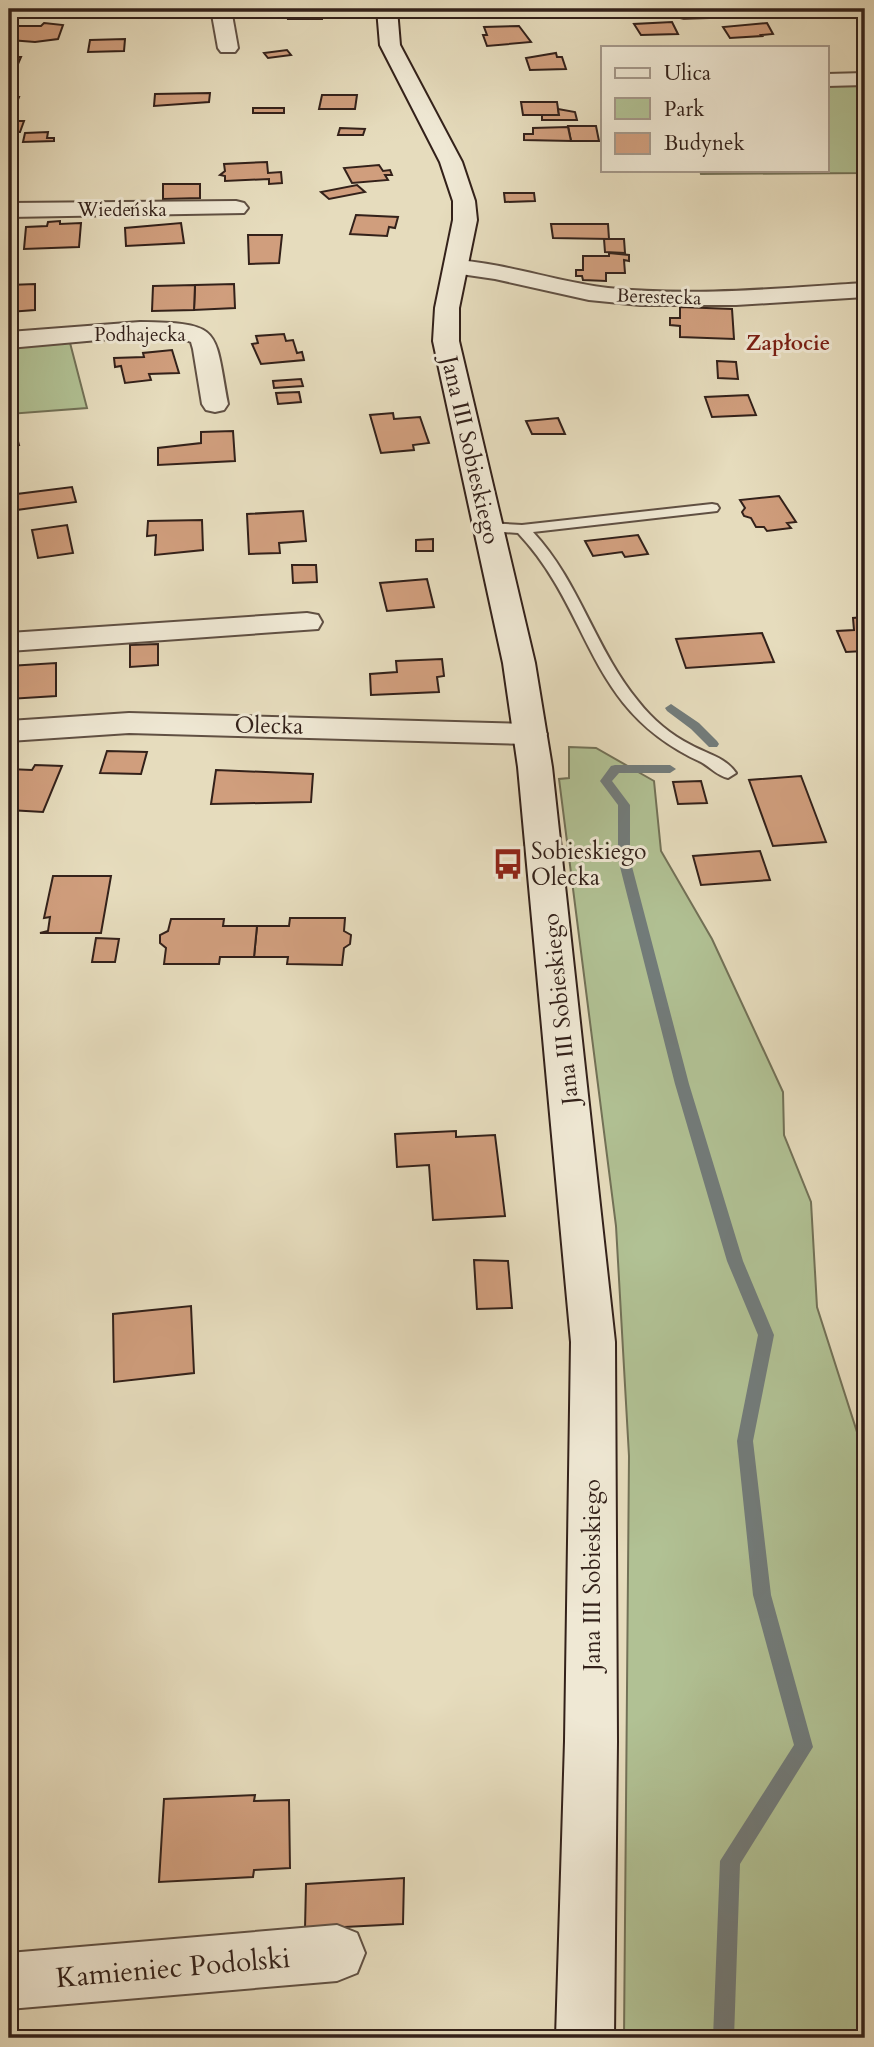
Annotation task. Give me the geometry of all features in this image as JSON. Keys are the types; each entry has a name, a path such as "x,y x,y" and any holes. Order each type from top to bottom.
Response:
{"street":[{"path":"221,9 228,48"},
{"name":"Jana III Sobieskiego","path":"387,9 390,45 450,162 464,201 465,220 447,309 446,341 505,528 563,1022 593,1342 591,1727 585,2038"},
{"path":"684,12 760,9"},
{"path":"828,80 865,79"},
{"name":"Wiedeńska","path":"9,210 236,208"},
{"name":"Berestecka","path":"456,267 501,271 597,293 656,298 865,290"},
{"name":"Podhajecka","path":"9,340 130,331 183,330 194,333 204,342 215,404"},
{"path":"9,642 307,622"},
{"name":"Olecka","path":"9,732 129,723 530,734"},
{"name":"Kamieniec Podolski","path":"9,1981 337,1953"}],"lane":[{"path":"505,528 712,508"},
{"path":"505,528 533,538 631,704 665,736 685,749 720,765 728,773"}],"green space":[{"path":"865,81 865,173 701,174 828,172 828,83"},
{"path":"69,339 87,408 9,414 9,343"},
{"path":"569,747 596,748 654,781 661,851 712,939 783,1092 784,1135 811,1202 817,1307 865,1457 865,2038 624,2038 629,1456 616,1226 559,779 569,778"}],"building":[{"path":"18,9 52,9 52,16 28,17 27,14 18,14"},
{"path":"289,9 322,9 322,19 288,19"},
{"path":"672,22 678,34 641,35 634,24"},
{"path":"44,23 63,25 58,39 35,42 10,40 9,32 13,26 41,26"},
{"path":"767,23 773,34 730,38 723,27"},
{"path":"519,26 531,42 487,46 483,35 487,35 484,27"},
{"path":"125,39 124,51 88,52 90,40"},
{"path":"287,50 291,55 268,58 264,53"},
{"path":"556,53 557,57 562,57 566,69 530,70 526,58"},
{"path":"9,57 21,57 15,71 9,71"},
{"path":"210,93 209,102 154,106 155,94"},
{"path":"322,95 357,95 355,109 319,109"},
{"path":"9,97 19,97 13,112 9,112"},
{"path":"521,102 557,102 559,115 523,115"},
{"path":"253,108 284,108 284,113 253,113"},
{"path":"558,109 575,112 577,120 542,120 542,115 559,115"},
{"path":"9,121 24,121 20,132 9,132"},
{"path":"568,126 596,126 599,141 571,141"},
{"path":"568,127 571,141 524,140 524,134 533,134 533,128"},
{"path":"340,128 365,129 363,135 338,135"},
{"path":"48,132 47,138 54,138 54,141 23,142 25,133"},
{"path":"267,162 268,173 281,172 282,183 269,184 269,179 225,181 225,176 220,175 225,171 224,164"},
{"path":"379,165 383,171 390,170 392,175 385,175 388,180 352,183 344,168"},
{"path":"163,184 200,184 200,198 163,199"},
{"path":"357,185 365,192 329,199 321,192"},
{"path":"504,193 534,193 535,201 505,202"},
{"path":"356,215 398,217 395,228 389,227 387,236 350,234"},
{"path":"60,221 60,224 81,223 79,247 24,249 26,227 47,226 48,222"},
{"path":"181,223 184,243 126,246 125,228"},
{"path":"551,224 608,224 609,239 553,238"},
{"path":"248,235 282,235 279,263 249,264"},
{"path":"604,239 624,239 625,253 605,252"},
{"path":"609,253 629,255 629,261 624,260 625,273 606,273 606,281 583,280 582,276 576,276 576,270 583,270 583,256 609,256"},
{"path":"35,284 35,310 9,312 9,285"},
{"path":"234,284 235,308 194,310 195,285"},
{"path":"195,285 194,310 152,311 153,286"},
{"path":"680,307 732,309 734,339 680,337 680,326 670,325 670,318 680,318"},
{"path":"284,334 286,341 293,340 297,353 302,352 304,360 261,364 252,344 258,343 256,336"},
{"path":"172,350 179,373 149,374 151,380 125,383 121,366 115,367 114,358 144,357 143,353"},
{"path":"717,361 736,362 738,379 718,378"},
{"path":"301,379 303,386 274,388 273,381"},
{"path":"299,392 301,402 278,404 276,393"},
{"path":"748,395 756,415 712,417 705,397"},
{"path":"393,413 394,419 420,417 429,443 413,445 414,450 381,453 370,415"},
{"path":"558,418 565,434 532,434 526,421"},
{"path":"15,430 19,445 9,446 9,431"},
{"path":"233,431 235,461 158,465 158,448 201,443 201,432"},
{"path":"72,487 76,502 9,511 9,495"},
{"path":"779,496 796,522 787,523 791,528 767,531 764,527 756,527 751,518 744,516 742,512 745,508 740,500"},
{"path":"303,511 306,541 279,543 280,553 249,554 247,514"},
{"path":"202,520 203,550 155,555 156,535 147,536 148,521"},
{"path":"67,525 73,553 38,558 32,530"},
{"path":"638,535 648,554 625,557 622,552 593,556 585,541"},
{"path":"433,539 433,551 416,551 416,540"},
{"path":"292,565 316,565 317,582 293,583"},
{"path":"427,579 434,607 387,611 380,583"},
{"path":"864,617 865,654 864,651 846,652 837,631 854,630 853,618"},
{"path":"762,633 774,662 686,668 676,639"},
{"path":"158,644 158,665 130,667 130,645"},
{"path":"442,659 444,676 437,677 439,692 371,695 370,674 397,672 396,661"},
{"path":"56,663 56,696 9,699 9,666"},
{"path":"107,751 147,752 141,774 100,773"},
{"path":"35,765 62,766 43,812 9,810 9,769 32,770"},
{"path":"216,770 313,774 311,802 211,804"},
{"path":"801,776 826,842 773,846 749,780"},
{"path":"701,781 707,803 678,804 673,782"},
{"path":"760,851 770,880 701,885 693,856"},
{"path":"53,876 111,876 101,933 40,933 48,931 50,917 44,918"},
{"path":"290,918 345,918 344,931 351,935 350,944 344,948 342,965 287,964 288,957 254,957 257,926 289,926"},
{"path":"171,919 224,919 223,926 257,926 254,957 220,957 219,964 164,964 166,948 160,943 160,935 168,931"},
{"path":"96,938 119,939 115,962 92,962"},
{"path":"9,1069 16,1069 9,1098"},
{"path":"9,1107 17,1108 9,1136"},
{"path":"456,1131 456,1137 495,1135 505,1216 433,1220 429,1165 397,1167 395,1134"},
{"path":"9,1211 12,1211 9,1265"},
{"path":"474,1260 508,1261 512,1308 477,1309"},
{"path":"191,1306 194,1373 114,1382 113,1314"},
{"path":"255,1795 254,1801 289,1800 290,1868 254,1870 253,1877 159,1882 164,1799"},
{"path":"404,1878 403,1924 305,1929 306,1884"},
{"path":"87,2032 88,2038 51,2038"}],"waterway":[{"path":"671,708 713,744"},
{"path":"670,769 615,769 606,781 624,805 624,859 682,1084 735,1261 766,1335 745,1441 762,1595 804,1747 730,1861 724,2038"}],"place":[{"name":"Sobieskiego Olecka","path":"508,864"}],"district":[{"name":"Zapłocie","path":"788,343"}]}
